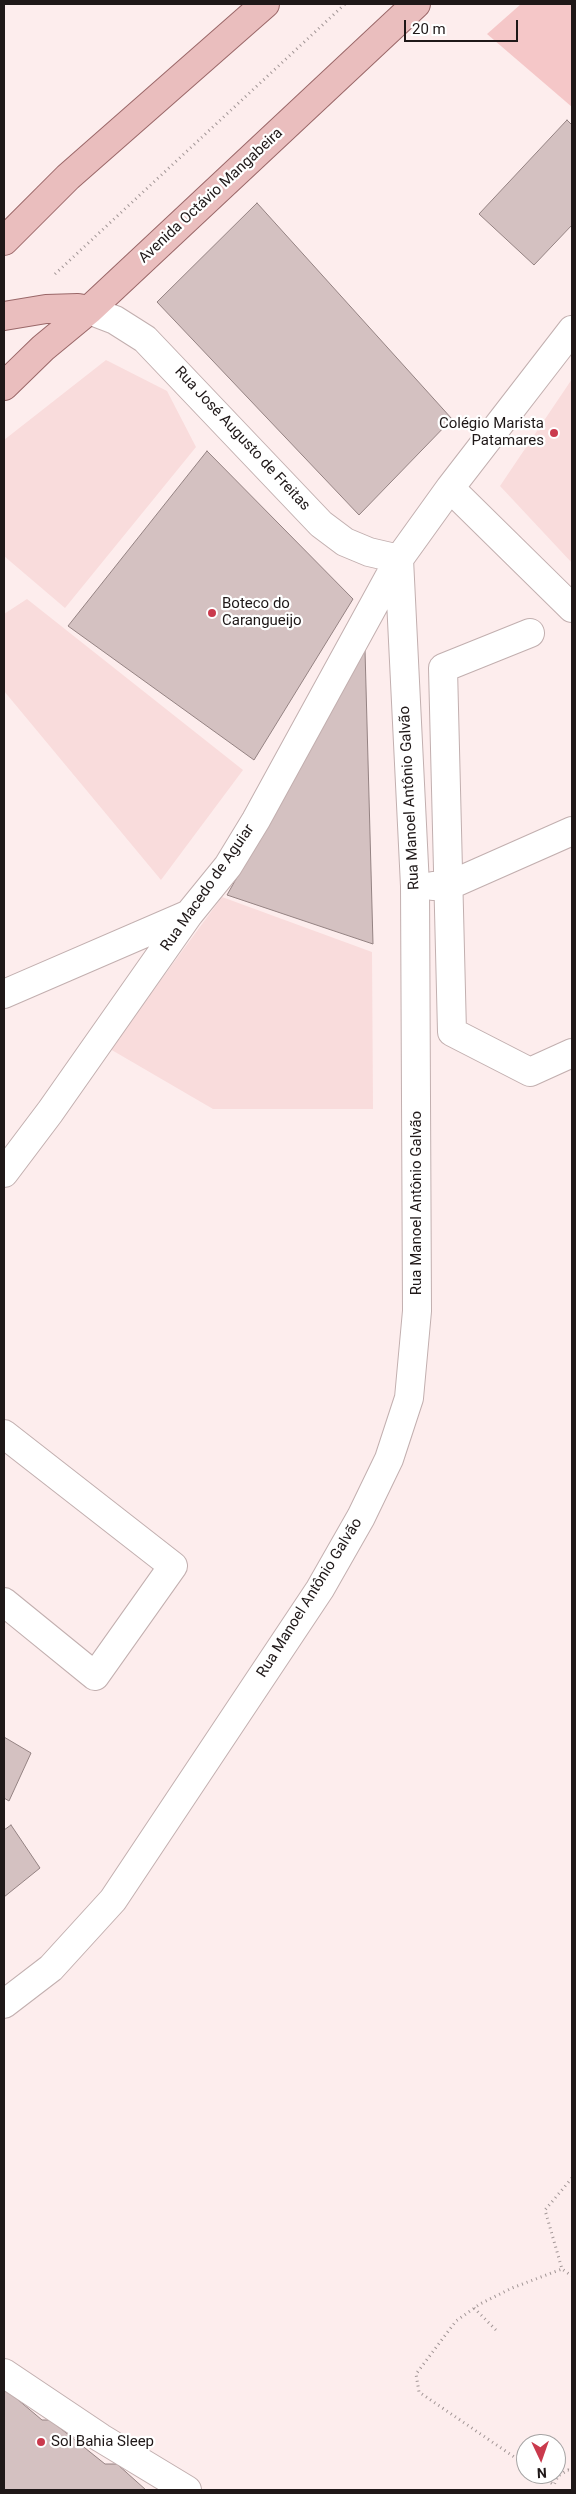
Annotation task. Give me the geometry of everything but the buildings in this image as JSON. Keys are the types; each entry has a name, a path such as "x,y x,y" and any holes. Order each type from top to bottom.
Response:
{"main road":[{"path":"4,241 68,177 265,4"},
{"name":"Avenida Octávio Mangabeira","path":"4,386 43,348 90,310 416,4"},
{"path":"8,315 78,308 90,310"}],"street":[{"name":"Rua José Augusto de Freitas","path":"90,310 115,320 145,339 321,524 345,542 369,552 399,559"},
{"path":"399,559 450,488 572,330"},
{"path":"450,488 572,608"},
{"name":"Rua Manoel Antônio Galvão","path":"4,2004 51,1968 113,1900 320,1589 361,1517 389,1459 409,1398 417,1311 415,886 399,559"},
{"name":"Rua Macedo de Aguiar","path":"4,1173 50,1112 190,914 228,866 256,820 399,559"},
{"path":"452,1032 450,885 443,668 530,634"},
{"path":"415,886 450,885 572,831"},
{"path":"4,994 190,914"},
{"path":"416,1034 452,1032 530,1072 572,1053"},
{"path":"4,1434 172,1566 94,1676 4,1602"},
{"path":"4,2373 101,2438 187,2490"}],"path":[{"path":"8,315 346,4"},
{"path":"572,2178 545,2210 562,2269 572,2276"},
{"path":"516,2458 419,2392 416,2374 456,2321 474,2308 530,2280 562,2269"},
{"path":"474,2308 498,2332"}],"shaded area":[{"path":"521,4 572,4 572,107 487,34"},
{"path":"106,360 167,391 196,447 65,608 4,556 4,440"},
{"name":"Colégio Marista Patamares","path":"572,379 572,563 500,486"},
{"path":"27,599 243,770 161,880 4,691 4,614"},
{"path":"222,897 372,952 373,1109 213,1109 110,1049"}],"place":[{"name":"Colégio Marista Patamares","path":"554,433"},
{"name":"Boteco do Carangueijo","path":"212,613"},
{"name":"Sol Bahia Sleep","path":"41,2442"}]}
